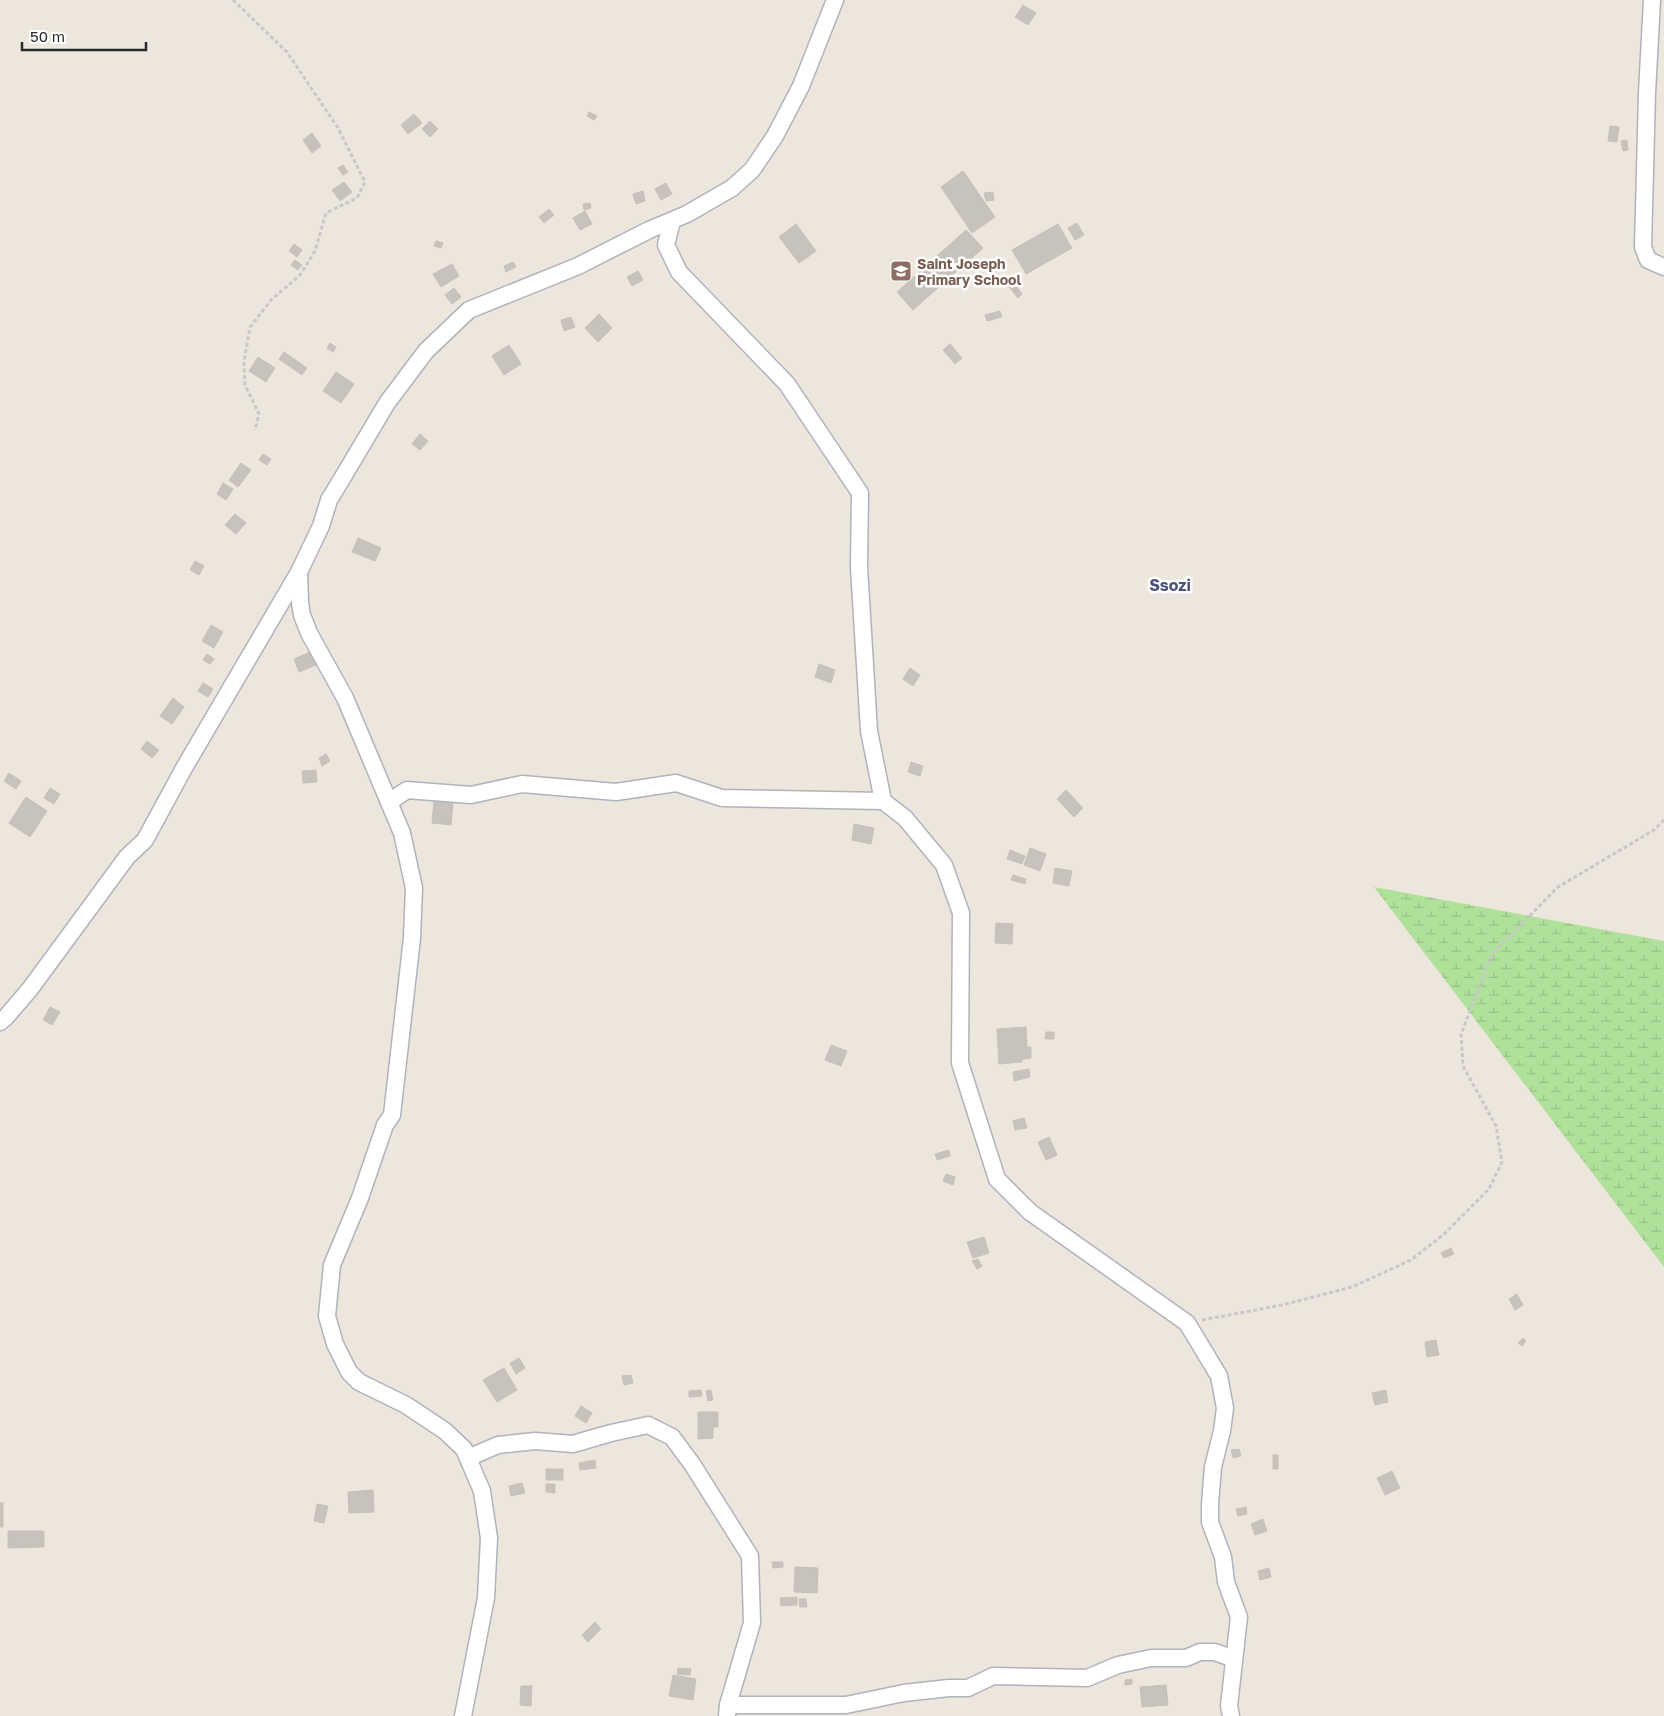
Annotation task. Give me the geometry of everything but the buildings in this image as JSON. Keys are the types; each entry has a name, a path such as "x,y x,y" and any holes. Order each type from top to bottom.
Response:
{"street":[{"path":"0,1022 30,989 127,857 145,840 184,768 299,572 321,526 336,487 388,403 426,351 469,310 578,266 686,214 732,188 752,170 774,136 801,86 835,0"},
{"path":"1652,0 1647,93 1643,247 1648,260 1664,267"},
{"path":"672,220 666,245 679,272 787,384 860,493 859,567 869,731 884,801"},
{"path":"299,572 302,615 309,633 345,698 402,833 414,888 412,938 394,1106 392,1115 385,1126 360,1198 332,1265 326,1316 335,1344 349,1372 360,1382 406,1404 445,1431 464,1450 482,1491 489,1538 486,1598 463,1716"},
{"path":"389,802 407,790 471,795 522,784 616,792 676,783 722,798 884,801 905,818 944,865 961,913 960,1062 997,1179 1030,1212 1187,1323 1219,1376 1225,1408 1222,1431 1213,1467 1210,1522 1223,1556 1226,1582 1239,1617 1229,1706 1231,1716"},
{"path":"468,1458 498,1444 534,1441 573,1444 648,1425 672,1436 692,1464 750,1556 752,1624 727,1711 846,1705 904,1693 968,1688 993,1676 1087,1678 1118,1665 1151,1658 1186,1658 1200,1652 1215,1652 1234,1659"}],"path":[{"path":"234,0 287,52 338,128 365,182 357,198 326,213 315,252 300,275 271,300 250,327 244,362 245,385 259,414 255,430"},
{"path":"1187,1323 1282,1305 1352,1287 1411,1260 1443,1235 1488,1189 1502,1162 1496,1126 1463,1066 1461,1034 1492,954 1558,887 1654,830 1664,820"}],"green space":[{"path":"1374,887 1664,941 1664,1267"}],"place":[{"name":"Saint Joseph Primary School","path":"901,271"}],"district":[{"name":"Ssozi","path":"1170,585"}]}
